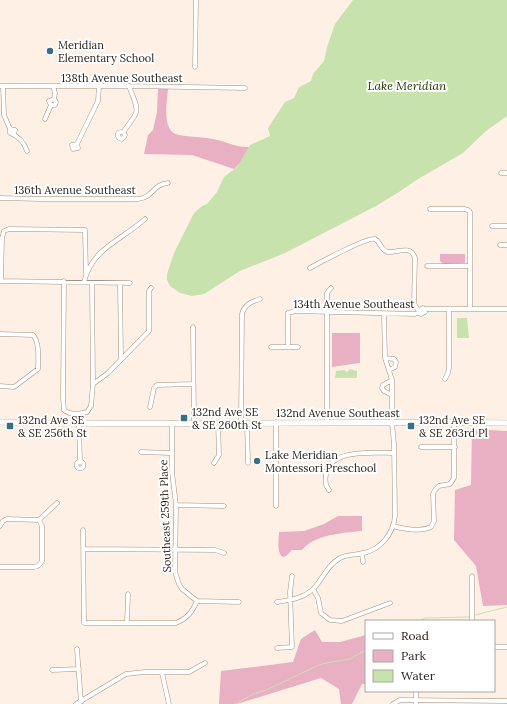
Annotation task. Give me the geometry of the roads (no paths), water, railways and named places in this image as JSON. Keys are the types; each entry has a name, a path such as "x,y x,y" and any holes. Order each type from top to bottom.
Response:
{"main road":[{"name":"132nd Avenue Southeast","path":"0,422 79,424 276,422 507,423"}],"street":[{"path":"195,67 196,0"},
{"path":"2,86 4,115 10,129 14,130 14,134 23,142 27,151"},
{"name":"138th Avenue Southeast","path":"2,86 245,88"},
{"path":"45,119 51,105 50,101 54,99 55,93 53,86"},
{"path":"77,144 98,101 99,86"},
{"path":"123,132 137,113 137,108 129,86"},
{"path":"501,173 507,173"},
{"name":"136th Avenue Southeast","path":"0,198 138,200 148,197 159,185 168,183"},
{"path":"430,209 464,209 470,212 470,309"},
{"path":"86,273 104,248 145,219"},
{"path":"492,226 507,226"},
{"path":"84,282 86,273 85,230 6,230 2,238 1,281 64,281 92,283 130,284"},
{"path":"310,268 361,242 371,239 375,239 382,249 388,252 402,250 413,252 415,258 414,304 419,311"},
{"path":"500,245 507,245"},
{"path":"427,266 470,266"},
{"path":"64,281 64,410 67,413 87,412 91,406 93,384 92,283"},
{"path":"120,284 121,358"},
{"path":"93,384 108,373 149,331 149,291 152,288"},
{"path":"327,422 327,312 328,293 331,288"},
{"path":"248,463 244,423 242,314 246,306 251,302 260,299"},
{"name":"134th Avenue Southeast","path":"288,347 288,313 296,311 415,314 421,308 507,308"},
{"path":"445,379 449,368 449,309"},
{"path":"277,602 292,600 306,594 313,589 324,572 340,558 372,551 382,543 393,526 395,515 392,380 385,358 384,314"},
{"path":"193,327 194,423"},
{"path":"0,334 33,335 37,345 38,369 14,387 0,386"},
{"path":"271,347 298,347"},
{"path":"385,358 394,359 396,362 395,366 389,370"},
{"path":"392,380 383,385 382,388 384,391 392,395"},
{"path":"150,407 154,388 157,385 193,384"},
{"path":"276,422 276,506"},
{"name":"Southeast 259th Place","path":"172,423 171,453 176,506 175,572 179,584 188,595 197,601"},
{"path":"214,463 219,455 218,423"},
{"path":"393,526 426,529 431,527 434,521 433,494 439,486 450,484 453,481 454,423"},
{"path":"79,424 80,462"},
{"path":"421,447 454,447"},
{"path":"141,452 171,453"},
{"path":"329,490 326,485 326,474 332,463 339,458 356,453 394,453"},
{"path":"0,526 3,521 7,519 39,520 57,503"},
{"path":"176,506 224,506"},
{"path":"0,567 33,567 39,565 42,561 42,526 39,520"},
{"path":"83,530 84,623 176,623 192,612 197,601 239,602"},
{"path":"83,549 216,550 224,553"},
{"path":"362,553 363,562"},
{"path":"277,648 292,647 292,600 290,592 292,576"},
{"path":"472,576 472,620"},
{"path":"313,589 318,598 321,613 330,620 336,622 390,603"},
{"path":"128,594 128,624"},
{"path":"495,647 507,647"},
{"path":"77,648 81,702"},
{"path":"76,704 126,674 145,672 189,672 205,663"},
{"path":"52,670 79,668"},
{"path":"162,673 169,704"},
{"path":"393,704 400,700 416,702 507,701"}],"water":[{"name":"Lake Meridian","path":"353,0 507,0 507,116 486,131 463,153 418,179 376,206 285,253 240,271 204,294 192,296 180,293 170,286 167,280 167,274 174,253 194,213 202,206 207,204 217,192 224,177 237,167 250,145 270,136 268,128 285,102 294,98 299,87 311,81 313,74 324,61 335,24"},
{"path":"457,318 467,318 469,338 457,338"},
{"path":"350,369 357,371 357,378 335,378 336,371 344,370 347,372"}],"waterway":[{"path":"475,615 507,607"},
{"path":"422,620 425,618 469,617"},
{"path":"235,704 255,693 264,691 319,665 350,659 365,651"}],"place":[{"name":"Meridian Elementary School","path":"50,51"},
{"name":"132nd Ave SE & SE 260th St","path":"184,418"},
{"name":"132nd Ave SE & SE 256th St","path":"10,426"},
{"name":"132nd Ave SE & SE 263rd Pl","path":"411,426"},
{"name":"Lake Meridian Montessori Preschool","path":"257,461"}]}
